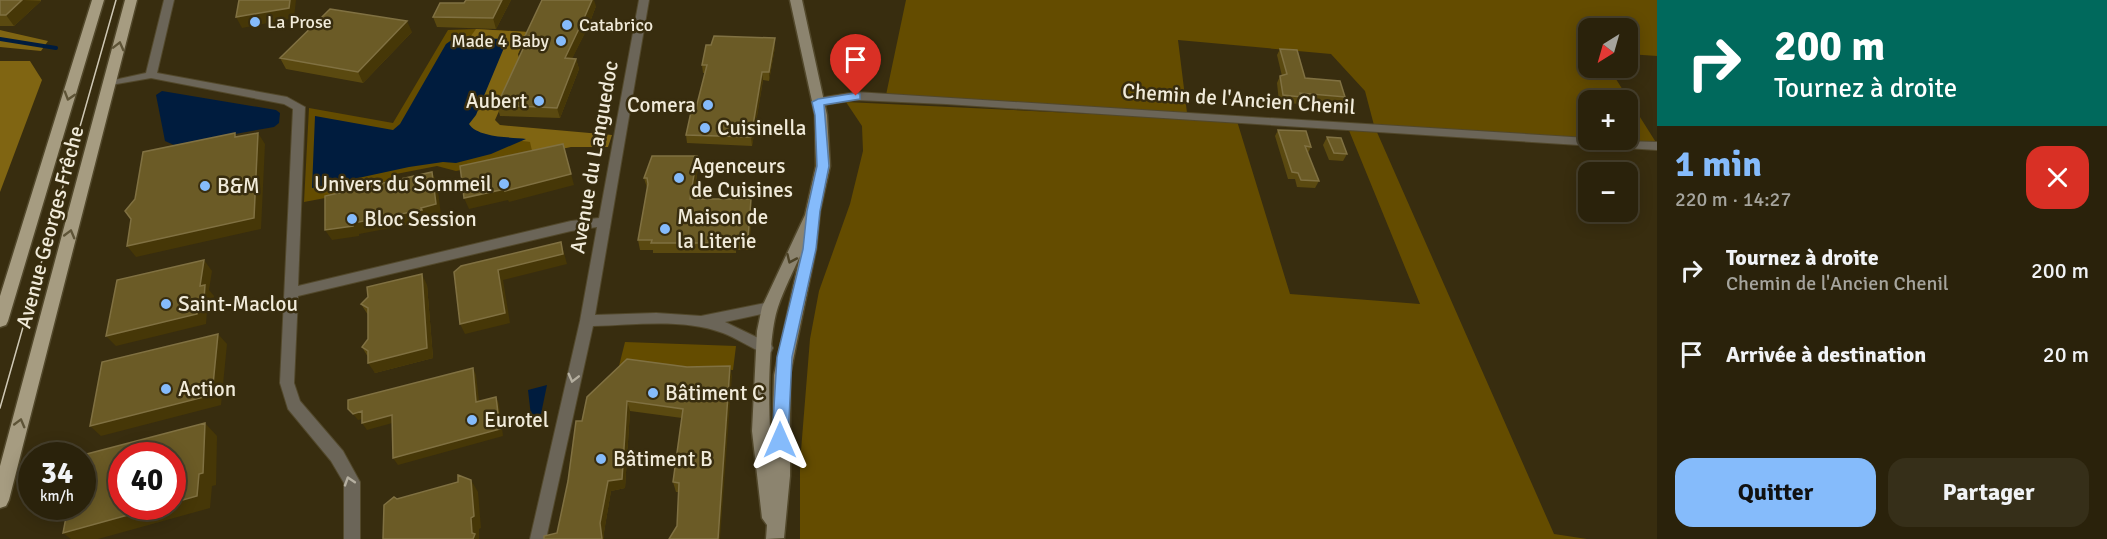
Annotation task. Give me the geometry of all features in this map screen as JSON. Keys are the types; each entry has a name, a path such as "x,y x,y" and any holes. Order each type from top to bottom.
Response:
{"main road":[{"name":"Avenue Georges Frêche","path":"0,321 98,0"},
{"name":"Avenue Georges Frêche","path":"0,500 131,0"}],"street":[{"path":"152,75 169,0"},
{"name":"Avenue du Languedoc","path":"538,539 587,321 644,0"},
{"path":"775,538 781,476 780,423 784,357 809,249 813,211 823,166 822,126 796,0"},
{"path":"110,84 152,75 287,101 298,107 287,383 293,404 337,456 352,482 352,539"},
{"name":"Chemin de l'Ancien Chenil","path":"818,102 856,96 946,100 1657,146"},
{"path":"775,538 766,486 761,431 765,331 770,307 813,211"},
{"path":"290,293 571,226 603,222"},
{"path":"696,322 770,307"},
{"path":"770,307 778,347 773,399 780,423"},
{"path":"766,348 774,330 795,309"},
{"path":"587,321 650,319 696,322 723,327 766,348"}],"shaded area":[{"path":"906,0 1657,0 1657,56 1638,55 1638,18 1578,18 1578,78 1615,78 1623,90 1578,90 1578,140 1376,130 1554,534 1587,539 800,539 800,463 810,339 819,291 850,204 863,151 862,126 846,102 1237,121 1290,294 1420,304 1348,128 1375,129 1365,91 1331,54 1178,40 1187,113 886,95"},
{"path":"476,29 528,32 518,54 520,64 495,120 500,125 612,135 608,147 571,147 533,155 530,142 467,134 468,40"},
{"path":"0,30 48,41 41,51 0,47"},
{"path":"448,30 528,32 518,54 520,64 403,126 317,183 478,136 534,142 533,155 456,171 437,166 396,174 373,189 304,202 309,108 393,123"},
{"path":"0,61 30,61 42,80 0,192"},
{"path":"1638,114 1657,144 1638,143"},
{"path":"625,342 736,346 733,370 619,366"}],"water":[{"path":"456,37 502,39 506,43 476,115 469,124 473,129 487,134 526,139 491,154 456,163 443,162 409,167 312,188 315,116 393,130 400,124 446,44"},
{"path":"162,91 276,110 280,113 279,123 274,127 174,145 165,141 156,95"},
{"path":"547,385 541,414 531,416 528,390"}],"building":[{"path":"0,0 22,0 6,15 0,15"},
{"path":"239,0 290,0 289,8 236,17"},
{"path":"466,0 502,0 493,18 433,17 440,3 464,3"},
{"path":"542,0 592,0 565,58 576,59 557,108 497,105 529,36 525,36"},
{"path":"330,9 407,21 358,72 280,58"},
{"path":"714,36 775,38 769,72 762,72 751,137 686,135 691,112 695,112 707,65 702,65 706,45 711,45"},
{"path":"1280,49 1297,50 1305,78 1340,81 1345,97 1300,93 1301,97 1283,95 1280,76 1287,74"},
{"path":"1278,130 1306,131 1311,147 1305,146 1319,181 1301,180 1298,173 1292,172"},
{"name":"B&M","path":"235,133 235,137 258,133 254,218 127,246 131,219 125,211 135,199 143,152"},
{"path":"1327,137 1341,138 1347,154 1334,153"},
{"path":"563,144 571,174 505,191 505,189 464,198 460,166"},
{"path":"652,156 697,156 690,199 751,199 748,239 735,239 735,243 651,243 652,240 638,240 648,184 647,178 644,178"},
{"path":"432,172 436,204 421,208 422,210 325,230 325,196"},
{"path":"561,242 563,254 498,270 505,313 460,324 454,272 461,266"},
{"name":"Saint-Maclou","path":"204,260 200,286 205,285 204,299 199,301 197,314 106,336 117,280"},
{"path":"422,274 427,348 368,363 368,351 362,347 368,339 368,308 361,304 368,297 367,287"},
{"name":"Action","path":"218,334 212,395 90,426 102,362"},
{"path":"627,359 687,367 730,366 718,539 669,539 677,526 679,483 673,482 683,409 627,401 622,479 608,481 600,523 602,539 544,539 544,536 557,533 568,481 576,421 582,421 587,397"},
{"name":"Eurotel","path":"473,368 476,402 496,397 500,429 393,458 392,415 362,423 362,411 353,414 348,409 348,400"},
{"path":"205,423 203,473 199,474 197,496 186,499 186,442 132,442"},
{"path":"108,448 108,520 110,520 63,533 66,520 96,520 96,452"},
{"path":"458,475 471,480 474,516 471,518 472,533 475,534 473,539 383,539 384,505 394,497 397,499 458,482"}],"waterway":[{"path":"0,39 56,48"}],"tram line":[{"path":"0,408 116,0"}],"place":[{"name":"La Prose","path":"255,22"},
{"name":"Catabrico","path":"567,25"},
{"name":"Made 4 Baby","path":"561,41"},
{"name":"Aubert","path":"539,101"},
{"name":"Comera","path":"708,105"},
{"name":"Cuisinella","path":"705,128"},
{"name":"Agenceurs de Cuisines","path":"679,178"},
{"name":"Univers du Sommeil","path":"504,184"},
{"name":"B&M","path":"205,186"},
{"name":"Bloc Session","path":"352,219"},
{"name":"Maison de la Literie","path":"665,229"},
{"name":"Saint-Maclou","path":"166,304"},
{"name":"Action","path":"166,389"},
{"name":"Bâtiment C","path":"653,393"},
{"name":"Eurotel","path":"472,420"},
{"name":"Bâtiment B","path":"601,459"}],"route":[{"path":"780,440 784,357 809,249 813,211 823,166 823,137 818,102 856,96"}]}
